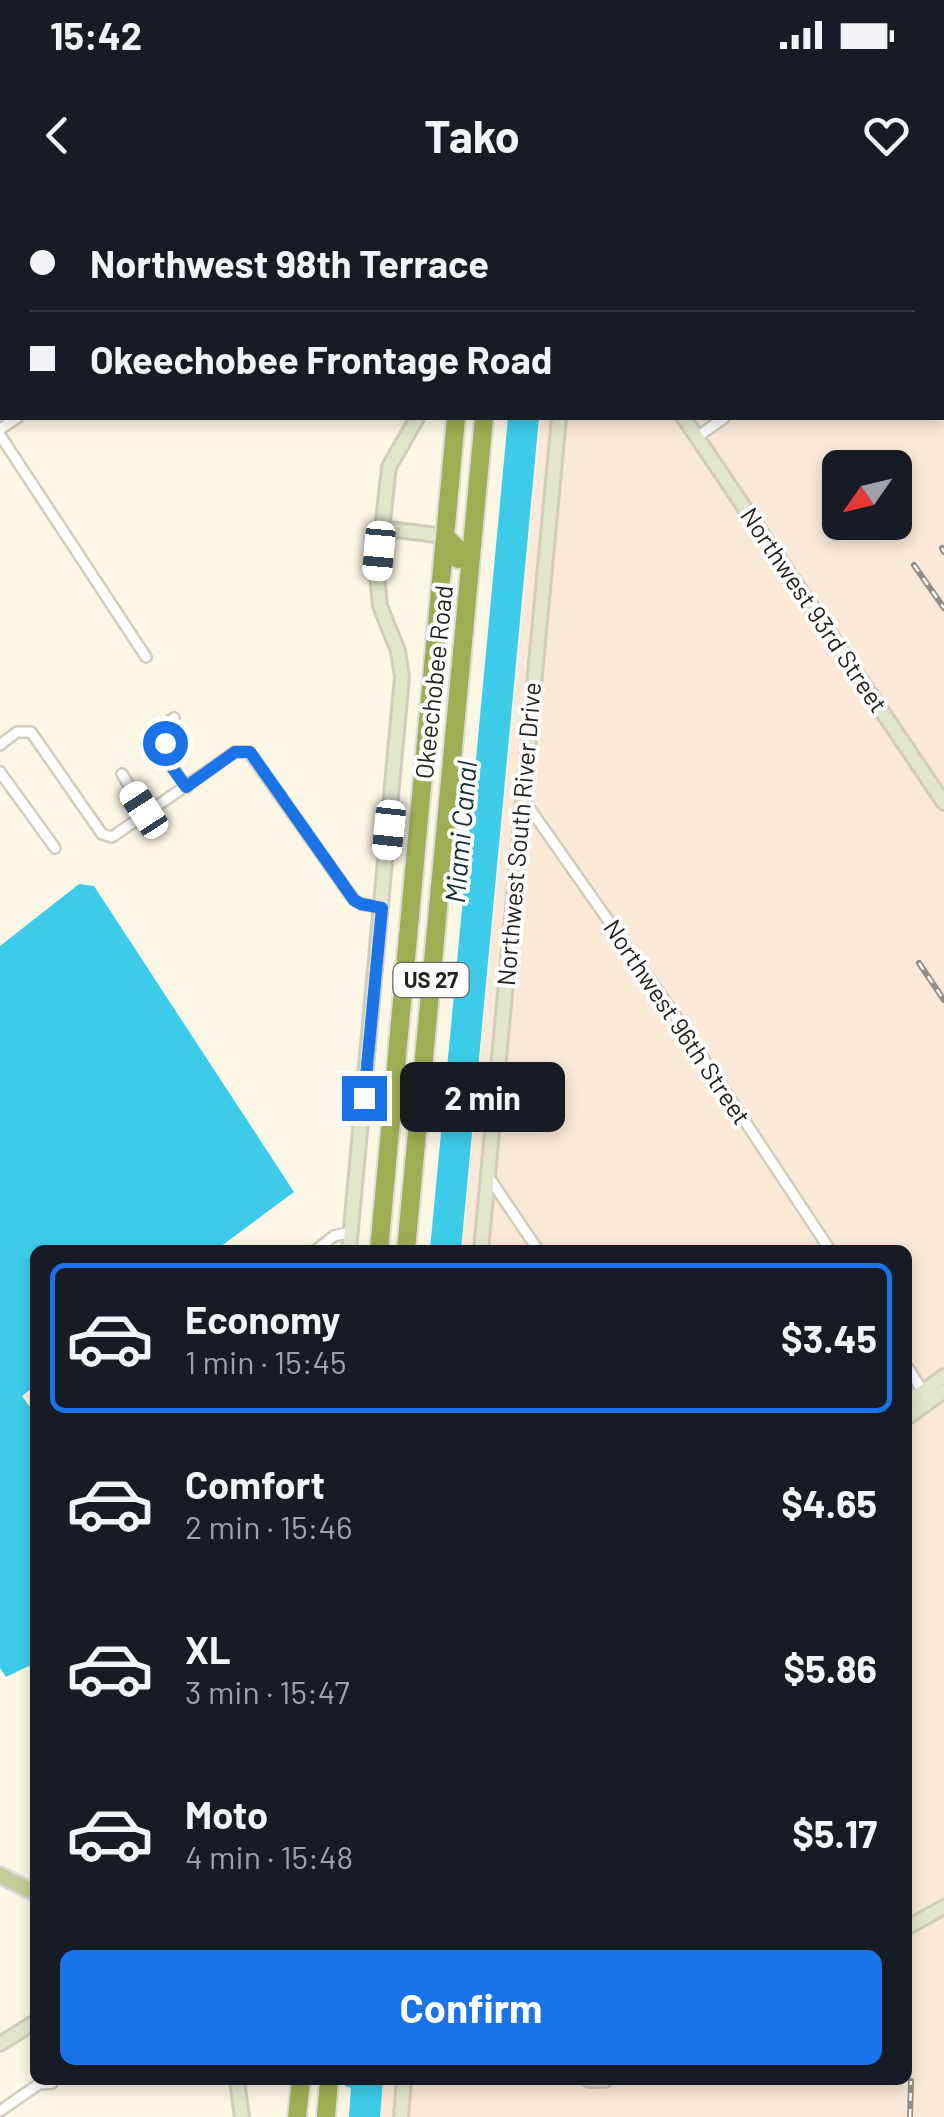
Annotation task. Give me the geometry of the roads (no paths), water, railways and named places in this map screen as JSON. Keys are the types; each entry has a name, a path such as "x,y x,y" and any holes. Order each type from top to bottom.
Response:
{"highway":[{"name":"Okeechobee Road","path":"379,1245 456,420"},
{"name":"Okeechobee Road","path":"406,1245 481,420"},
{"path":"458,559 481,420"},
{"path":"456,710 458,559 457,548 445,536 457,527 464,512"},
{"path":"298,2117 301,2085"},
{"path":"326,2117 329,2085"}],"main road":[{"path":"0,1876 30,1891"}],"street":[{"path":"405,420 407,434"},
{"path":"350,1245 402,677 398,651 377,592 381,528 388,467 416,420"},
{"name":"Northwest South River Drive","path":"481,1245 559,420"},
{"name":"Northwest 93rd Street","path":"685,420 944,803"},
{"path":"697,437 721,420"},
{"path":"0,432 146,657"},
{"path":"381,528 445,536"},
{"path":"174,718 159,737 155,750 162,753 186,787"},
{"path":"0,745 20,730 34,734 107,836 120,834 235,752 246,750 260,764 354,900 382,908"},
{"path":"0,772 55,848"},
{"path":"122,774 148,815"},
{"name":"Northwest 96th Street","path":"521,797 672,1011 827,1245"},
{"path":"488,1176 535,1245"},
{"path":"322,1245 334,1236 351,1232"},
{"path":"912,1374 926,1396"},
{"path":"912,1412 944,1376"},
{"path":"912,1401 944,1391"},
{"path":"912,1924 944,1906"},
{"path":"0,2044 30,2025"},
{"path":"14,2117 3,2109 37,2085"},
{"path":"238,2085 242,2117"},
{"path":"401,2117 404,2085"}],"water":[{"path":"508,420 539,420 461,1245 430,1245"},
{"path":"79,884 94,886 294,1192 223,1245 30,1245 30,1390 22,1396 30,1407 30,1665 6,1677 0,1668 0,946"},
{"path":"383,2085 380,2117 349,2117 351,2088 345,2086"}],"railway":[{"path":"942,548 944,552"},
{"path":"914,565 944,608"},
{"path":"919,963 944,1000"},
{"path":"910,2117 911,2085"}],"water label":[{"name":"Miami Canal","path":"461,832"}]}
